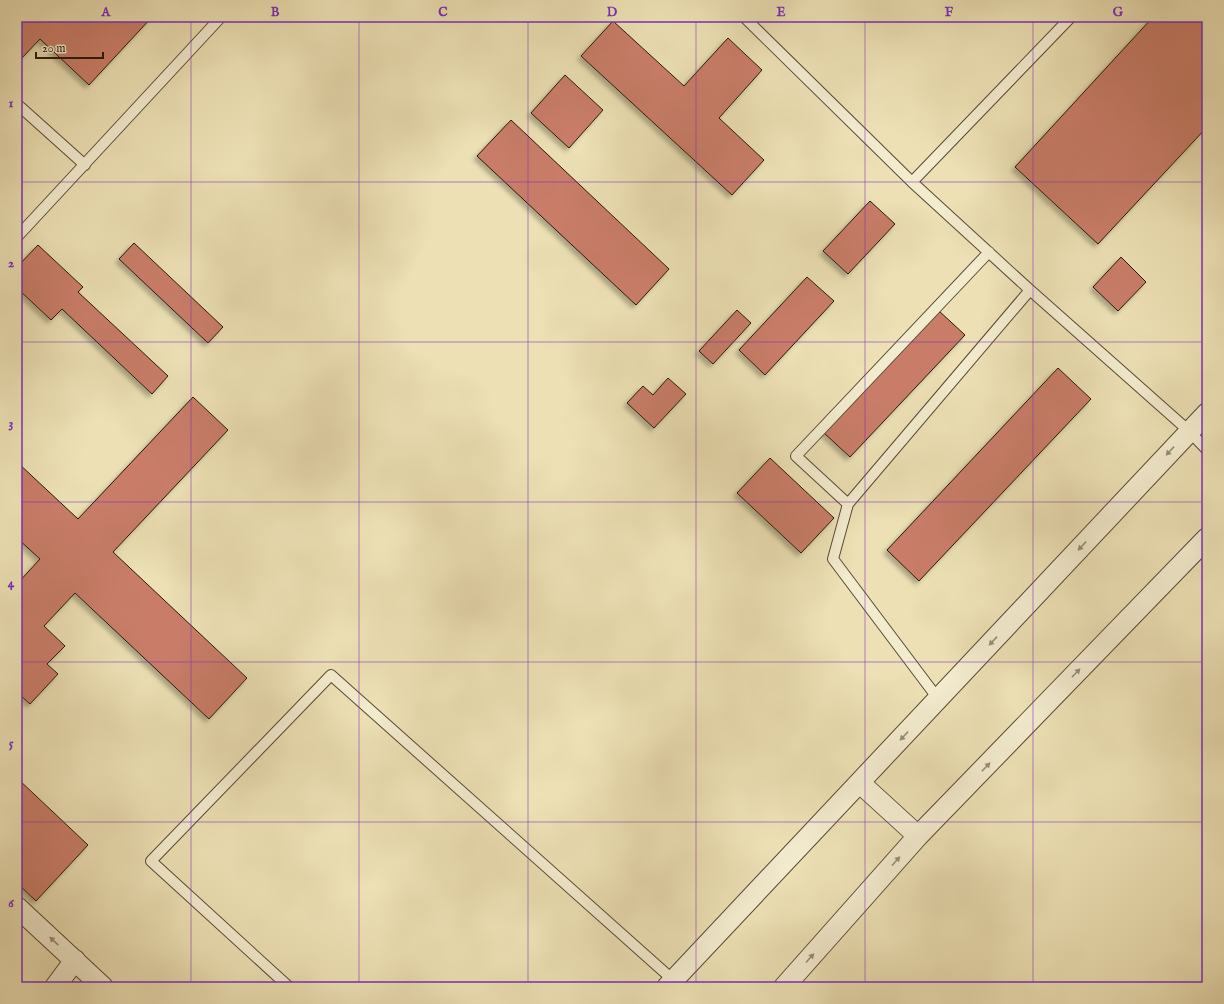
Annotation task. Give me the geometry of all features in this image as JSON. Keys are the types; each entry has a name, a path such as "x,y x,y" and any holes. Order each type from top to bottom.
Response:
{"street":[{"path":"674,985 860,783 1207,413"},
{"path":"784,987 918,836 1207,538"},
{"path":"860,783 918,836"},
{"path":"17,907 103,987"},
{"path":"55,987 74,960"}],"lane":[{"path":"17,237 221,17"},
{"path":"744,17 912,182 1189,432 1207,450"},
{"path":"912,182 1071,17"},
{"path":"17,104 85,164"},
{"path":"848,504 796,456 989,252"},
{"path":"939,700 833,559 848,504 1030,290"},
{"path":"289,987 151,861 331,675 674,985"}],"building":[{"path":"17,17 152,17 89,85 40,39 20,60 17,58"},
{"path":"1153,17 1207,17 1207,127 1098,244 1015,167"},
{"path":"613,21 684,86 728,38 762,70 719,118 764,160 732,195 581,56"},
{"path":"565,75 603,110 569,148 531,113"},
{"path":"511,120 669,269 636,305 477,156"},
{"path":"870,201 895,224 848,274 823,251"},
{"path":"134,243 223,327 208,343 119,259"},
{"path":"38,245 83,287 78,292 168,376 152,394 62,309 51,320 17,288 17,267"},
{"path":"1121,257 1146,282 1118,311 1093,287"},
{"path":"807,277 834,301 765,375 739,350"},
{"path":"737,310 751,323 713,364 699,351"},
{"path":"938,310 965,335 850,457 823,432"},
{"path":"1058,368 1091,399 919,581 887,550"},
{"path":"668,378 686,394 654,428 627,403 643,386 653,395"},
{"path":"193,397 228,430 113,552 247,678 209,719 75,593 44,626 65,646 47,664 58,674 30,704 19,694 17,696 17,584 40,559 17,538 17,462 78,519"},
{"path":"770,458 834,518 801,553 737,493"},
{"path":"17,778 88,845 36,901 17,883"}]}
